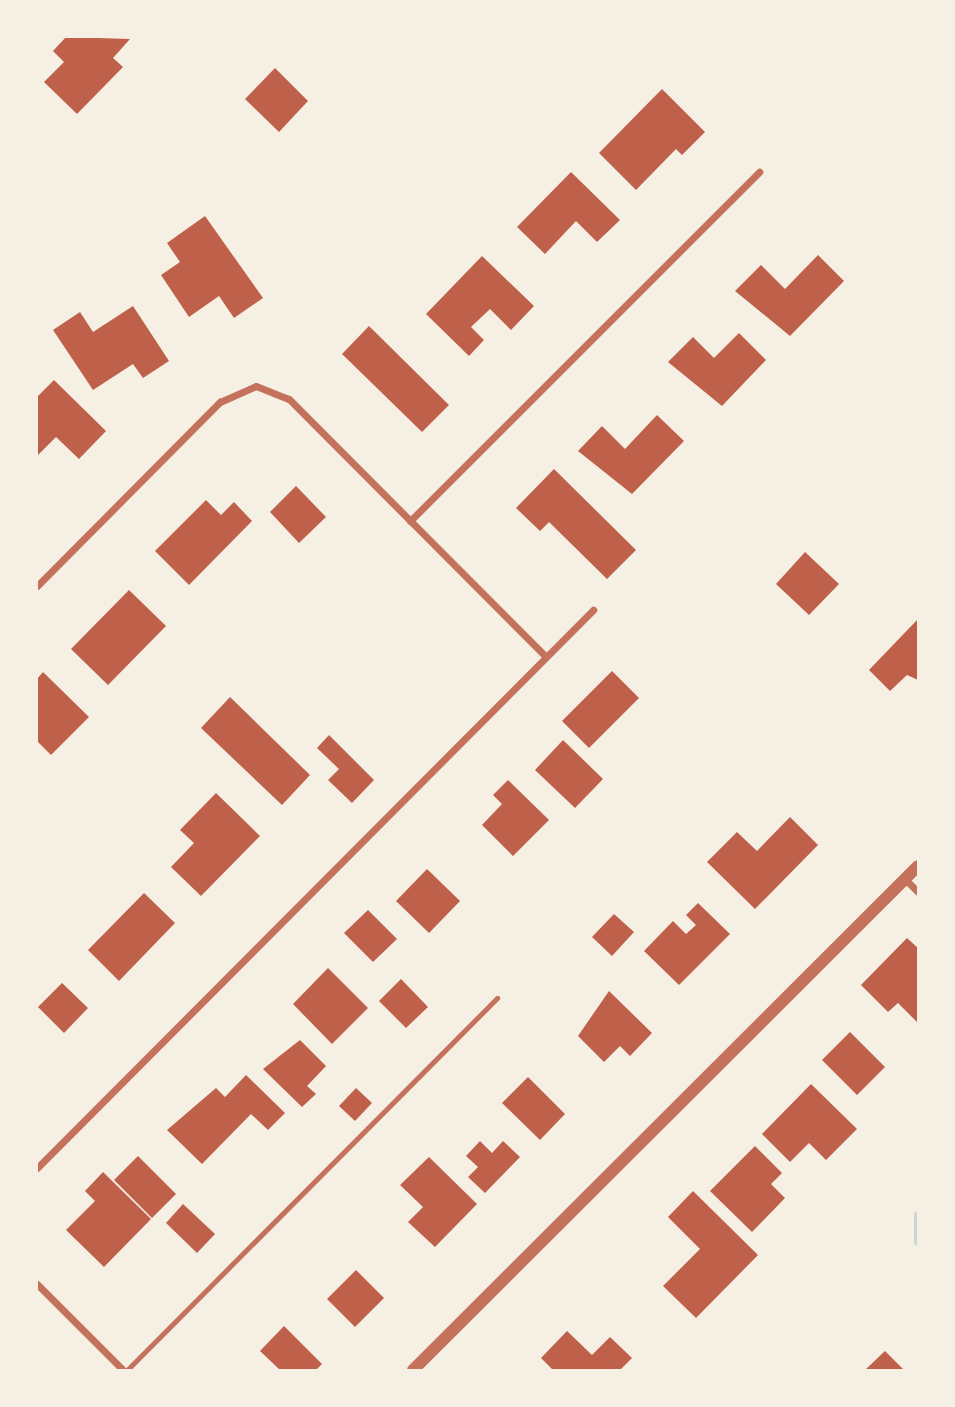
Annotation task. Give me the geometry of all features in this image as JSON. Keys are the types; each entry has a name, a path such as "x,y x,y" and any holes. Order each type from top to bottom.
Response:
{"street":[{"path":"410,521 760,172"},
{"path":"37,586 220,402 256,386 289,399 546,657"},
{"path":"37,1168 593,610"},
{"path":"413,1370 918,866"},
{"path":"905,879 918,892"},
{"path":"37,1284 125,1370"}],"lane":[{"path":"125,1370 497,998"}],"building":[{"path":"66,37 130,39 113,58 123,67 77,114 44,82 64,62 53,51"},
{"path":"275,68 308,101 279,132 245,99"},
{"path":"662,89 705,132 682,155 676,149 636,190 599,153"},
{"path":"571,172 620,220 597,242 576,221 545,254 517,227"},
{"path":"205,216 263,298 234,318 219,296 189,317 161,275 180,262 167,243"},
{"path":"818,255 844,281 790,336 735,291 761,265 785,289"},
{"path":"482,256 534,306 511,330 490,309 471,327 484,340 469,356 426,314"},
{"path":"133,306 169,361 143,378 133,364 93,390 53,330 80,312 93,332"},
{"path":"369,326 449,405 422,432 342,354"},
{"path":"739,333 766,360 722,406 668,362 693,337 714,358"},
{"path":"54,380 106,431 79,459 56,437 37,456 37,397"},
{"path":"657,415 684,441 632,494 578,451 602,426 625,449"},
{"path":"554,469 636,550 607,579 549,522 540,531 516,508"},
{"path":"296,486 326,517 299,543 270,512"},
{"path":"206,500 221,515 234,502 252,521 189,585 155,551"},
{"path":"805,552 839,584 809,615 776,584"},
{"path":"129,590 166,626 108,685 71,649"},
{"path":"918,619 918,680 907,675 890,691 869,670"},
{"path":"612,671 639,698 589,748 562,721"},
{"path":"43,672 89,717 51,755 37,741 37,679"},
{"path":"230,697 310,775 282,805 201,728"},
{"path":"329,735 374,780 352,803 328,780 339,769 317,748"},
{"path":"563,740 603,779 575,808 535,770"},
{"path":"508,780 549,820 513,856 482,825 502,804 493,795"},
{"path":"216,793 260,836 201,896 171,867 194,843 180,830"},
{"path":"790,817 818,845 755,909 707,862 737,832 757,851"},
{"path":"427,869 460,901 429,933 396,901"},
{"path":"144,893 175,923 119,981 88,950"},
{"path":"698,903 730,934 679,985 644,951 673,921 686,934 696,925 686,915"},
{"path":"368,910 397,939 373,962 344,933"},
{"path":"614,914 634,932 612,956 592,937"},
{"path":"907,938 918,948 918,1023 898,1003 888,1012 861,985"},
{"path":"328,968 368,1008 332,1044 293,1004"},
{"path":"401,979 428,1007 406,1028 379,1001"},
{"path":"62,983 88,1008 64,1033 38,1007"},
{"path":"609,991 652,1033 630,1056 620,1046 604,1062 578,1036"},
{"path":"850,1032 885,1067 857,1095 822,1060"},
{"path":"300,1040 326,1066 307,1086 316,1094 302,1107 263,1069"},
{"path":"246,1075 285,1113 268,1130 251,1114 202,1164 167,1130 216,1088 225,1097"},
{"path":"528,1077 565,1114 540,1140 502,1103"},
{"path":"811,1084 857,1129 826,1160 809,1143 790,1162 762,1134"},
{"path":"356,1088 372,1103 355,1121 339,1106"},
{"path":"480,1141 492,1153 503,1141 520,1157 485,1193 468,1177 478,1167 466,1156"},
{"path":"755,1146 782,1173 771,1184 785,1198 752,1232 710,1191"},
{"path":"138,1156 176,1194 152,1218 114,1180"},
{"path":"429,1157 477,1204 435,1247 408,1222 423,1207 400,1185"},
{"path":"103,1172 151,1219 104,1267 66,1230 95,1201 85,1191"},
{"path":"693,1191 758,1255 696,1318 663,1286 700,1249 668,1217"},
{"path":"183,1204 215,1234 197,1253 166,1223"},
{"path":"356,1270 384,1298 355,1327 327,1299"},
{"path":"284,1326 322,1364 316,1370 280,1370 260,1351"},
{"path":"567,1331 592,1355 610,1337 632,1358 620,1370 553,1370 541,1358"},
{"path":"885,1351 904,1370 865,1370"}],"waterway":[{"path":"918,1215 918,1241"}]}
